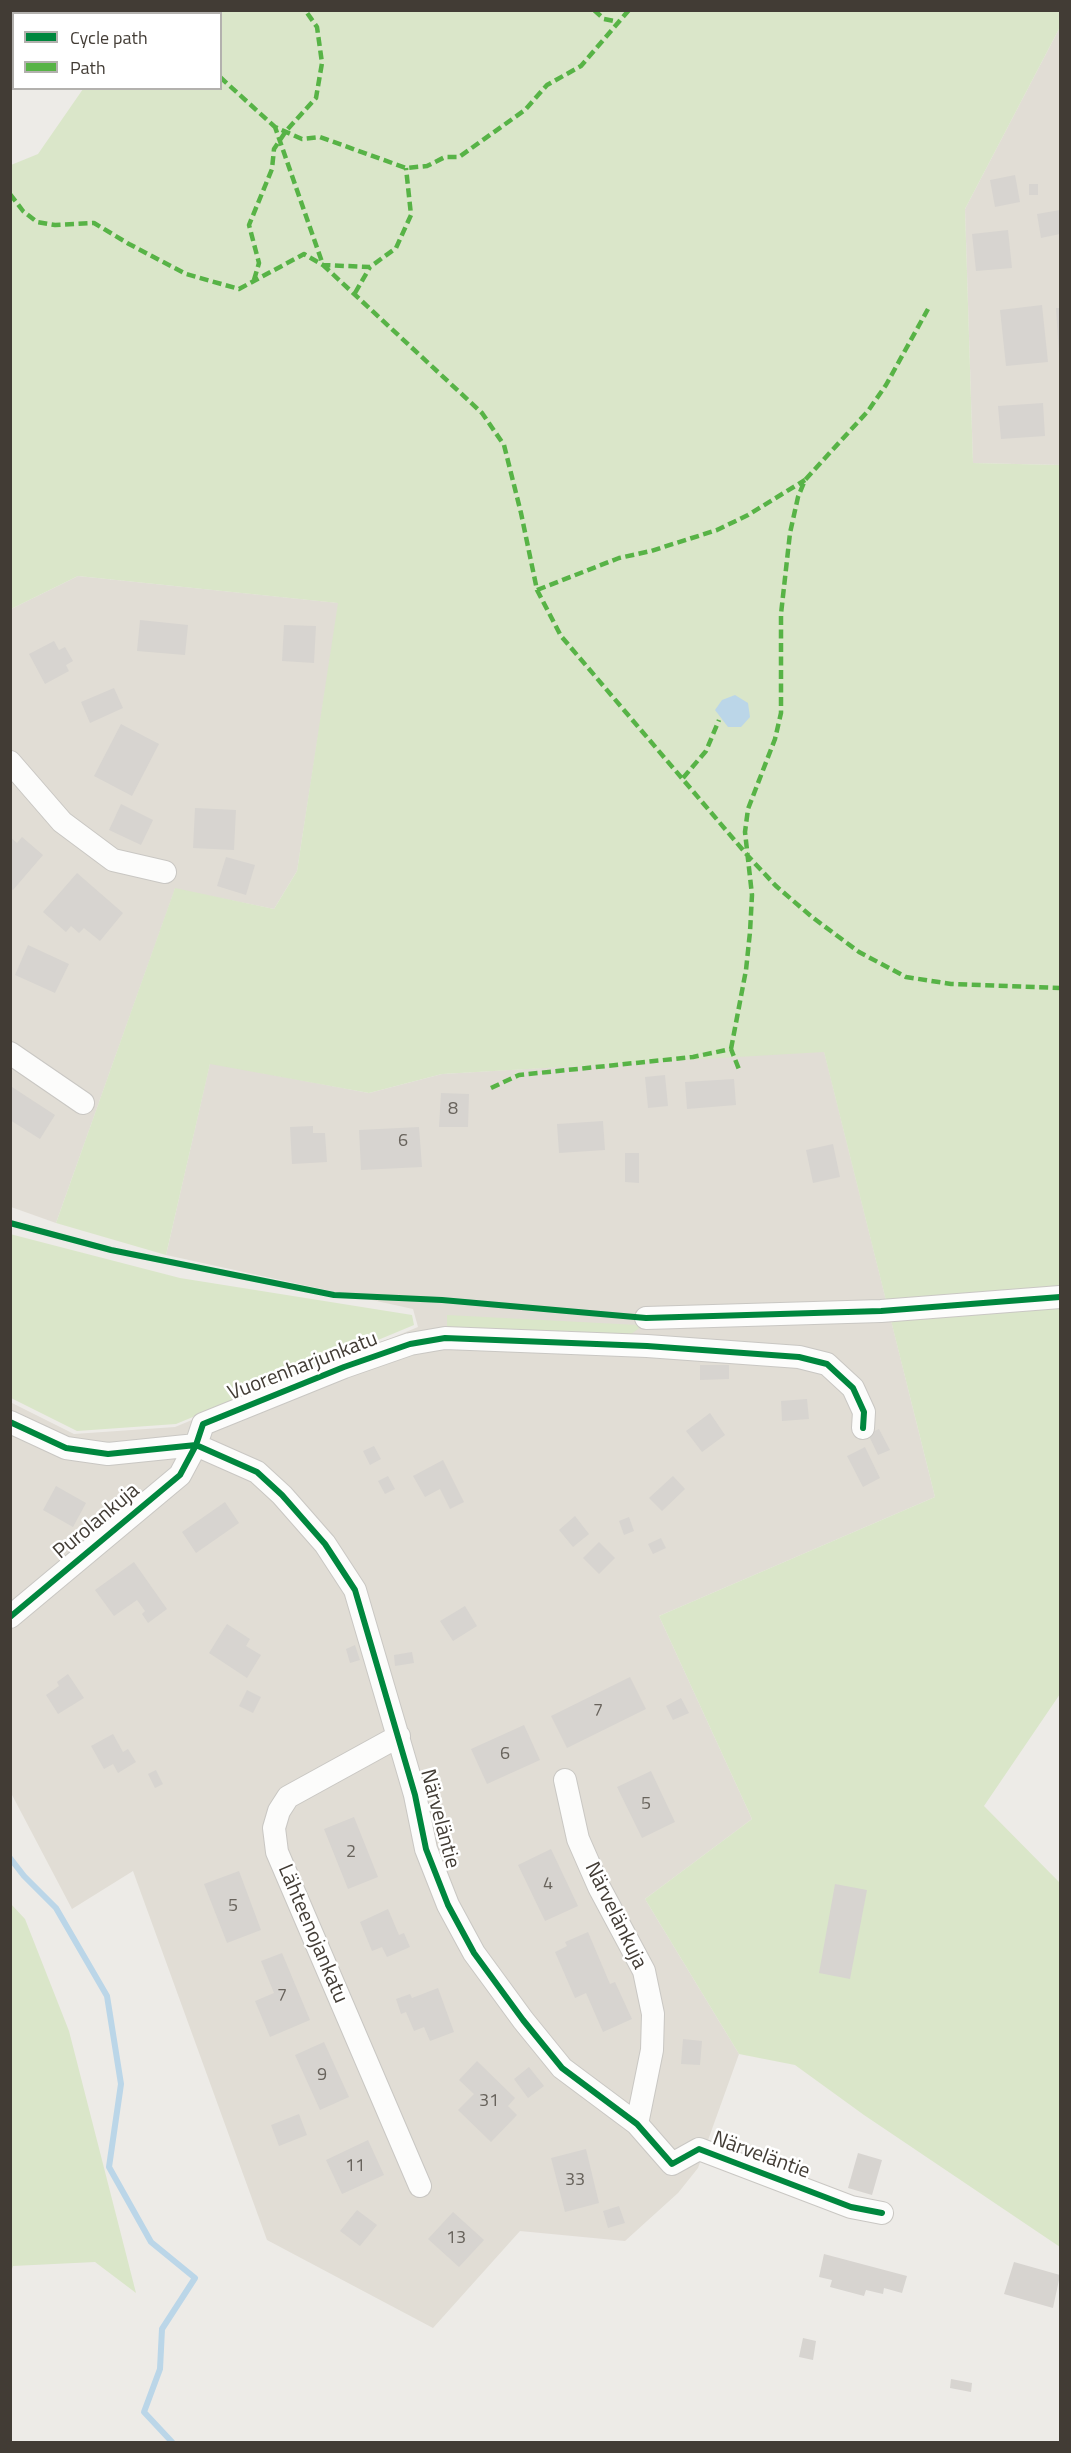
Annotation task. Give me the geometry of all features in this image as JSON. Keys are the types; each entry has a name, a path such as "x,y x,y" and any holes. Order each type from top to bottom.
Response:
{"street":[{"path":"10,762 62,822 113,860 165,872"},
{"path":"10,1053 82,1103"},
{"path":"646,1318 881,1311 1060,1297"},
{"name":"Vuorenharjunkatu","path":"196,1445 203,1424 344,1367 410,1344 445,1338 647,1346 799,1357 827,1364 853,1388 864,1412 863,1428"},
{"path":"10,1422 66,1448 108,1454 196,1445"},
{"name":"Purolankuja","path":"10,1617 180,1475 196,1445"},
{"name":"Närveläntie","path":"196,1445 256,1472 282,1494 326,1544 355,1590 399,1736 415,1795 426,1849 448,1905 474,1953 562,2068 636,2124 672,2164 699,2149 851,2207 882,2213"},
{"name":"Lähteenojankatu","path":"399,1736 288,1797 279,1810 274,1828 277,1852 420,2186"},
{"name":"Närvelänkuja","path":"565,1780 578,1839 599,1887 644,1971 653,2014 652,2050 636,2124"}],"shaded area":[{"path":"1060,27 1060,465 973,463 965,209"},
{"path":"78,576 339,603 297,871 274,909 175,889 56,1223 11,1207 11,609"},
{"path":"824,1051 935,1497 659,1616 752,1819 645,1899 739,2054 698,2168 678,2193 625,2241 520,2231 433,2328 267,2240 133,1871 72,1909 11,1793 10,1402 74,1434 175,1427 418,1327 413,1309 166,1255 210,1063 369,1093 442,1074"}],"green space":[{"path":"165,11 1060,11 1060,27 965,209 973,463 1060,465 1060,1694 984,1806 1060,1883 1060,2247 864,2115 795,2065 739,2054 645,1899 752,1819 659,1616 935,1497 824,1052 442,1074 369,1093 210,1064 166,1255 56,1223 175,888 274,909 297,871 338,603 78,576 11,609 11,165 38,154 82,90 222,90 222,12"},
{"path":"10,1234 180,1278 412,1315 414,1325 176,1424 77,1431 11,1398"},
{"path":"447,1315 642,1326 627,1337 447,1329"},
{"path":"11,1904 25,1919 69,2031 136,2293 95,2262 13,2266 11,2272"}],"water":[{"path":"735,695 748,703 750,717 741,727 728,727 715,710 722,700"}],"building":[{"path":"84,10 118,10 120,12 83,12"},
{"path":"1015,175 1020,202 995,207 990,180"},
{"path":"1029,184 1038,184 1038,195 1029,195"},
{"path":"1060,210 1060,234 1041,238 1037,214"},
{"path":"1008,230 1012,268 976,271 972,234"},
{"path":"1042,305 1048,362 1006,366 1000,310"},
{"path":"1056,308 1060,308 1060,354 1059,354"},
{"path":"1043,403 1045,436 1001,439 998,406"},
{"path":"140,620 188,625 185,655 137,651"},
{"path":"284,625 316,626 314,663 282,661"},
{"path":"54,641 59,650 65,647 73,661 66,665 69,671 45,684 29,654"},
{"path":"114,688 123,708 90,723 81,702"},
{"path":"121,724 159,744 132,796 94,776"},
{"path":"121,804 153,820 141,845 109,830"},
{"path":"195,808 236,810 234,850 193,848"},
{"path":"10,837 17,843 22,837 43,855 13,890 10,888"},
{"path":"226,857 255,865 246,895 217,886"},
{"path":"77,873 123,913 100,941 84,928 79,933 71,926 66,932 43,912"},
{"path":"28,945 69,964 55,993 15,975"},
{"path":"665,1075 668,1106 648,1108 645,1077"},
{"path":"734,1079 736,1105 687,1109 685,1082"},
{"path":"12,1087 55,1115 40,1139 10,1120"},
{"path":"441,1093 469,1094 468,1127 439,1127"},
{"path":"603,1121 605,1150 559,1153 557,1124"},
{"path":"313,1126 313,1133 325,1133 327,1162 292,1164 290,1127"},
{"path":"419,1127 422,1167 361,1170 359,1130"},
{"path":"833,1144 840,1177 813,1183 806,1150"},
{"path":"625,1153 639,1153 639,1183 625,1182"},
{"path":"700,1365 729,1365 729,1379 700,1380"},
{"path":"807,1399 809,1419 782,1421 781,1401"},
{"path":"710,1413 725,1435 702,1452 686,1431"},
{"path":"879,1429 890,1450 878,1455 868,1434"},
{"path":"374,1446 381,1459 370,1465 363,1451"},
{"path":"865,1447 880,1478 863,1487 847,1456"},
{"path":"443,1460 464,1502 450,1509 440,1489 425,1497 413,1476"},
{"path":"388,1476 395,1489 385,1494 378,1481"},
{"path":"673,1476 685,1489 662,1511 649,1498"},
{"path":"56,1486 86,1503 73,1527 43,1510"},
{"path":"225,1502 239,1523 196,1553 182,1532"},
{"path":"575,1516 589,1534 573,1547 559,1530"},
{"path":"629,1517 634,1531 624,1535 619,1521"},
{"path":"661,1538 666,1548 653,1554 648,1544"},
{"path":"599,1542 615,1558 599,1574 583,1558"},
{"path":"134,1562 167,1609 148,1623 142,1614 145,1611 137,1600 114,1616 95,1590"},
{"path":"465,1606 477,1626 453,1641 440,1621"},
{"path":"227,1624 250,1639 246,1646 261,1655 247,1678 209,1653"},
{"path":"355,1645 360,1660 350,1663 346,1649"},
{"path":"412,1652 414,1663 395,1666 394,1655"},
{"path":"68,1674 84,1698 58,1714 46,1695 59,1686 57,1682"},
{"path":"630,1677 646,1709 567,1748 551,1716"},
{"path":"247,1690 261,1697 253,1713 239,1706"},
{"path":"681,1698 689,1713 673,1720 666,1706"},
{"path":"524,1725 540,1760 487,1784 471,1749"},
{"path":"113,1734 123,1752 128,1749 136,1762 118,1773 113,1764 104,1769 91,1746"},
{"path":"156,1770 163,1784 155,1788 148,1774"},
{"path":"651,1771 675,1822 642,1838 617,1787"},
{"path":"354,1817 378,1877 348,1889 324,1829"},
{"path":"551,1849 578,1906 545,1921 518,1865"},
{"path":"239,1871 261,1930 227,1943 204,1884"},
{"path":"835,1884 867,1890 850,1979 819,1973"},
{"path":"388,1909 399,1935 404,1933 410,1947 387,1957 382,1947 372,1951 360,1922"},
{"path":"588,1932 610,1984 615,1982 632,2019 603,2032 586,1993 575,1998 555,1952 567,1946 565,1942"},
{"path":"282,1953 310,2020 270,2037 255,2001 274,1993 261,1961"},
{"path":"438,1988 454,2032 430,2041 424,2027 414,2031 406,2012 401,2014 396,1999 410,1994 412,1998"},
{"path":"683,2039 702,2041 700,2065 681,2064"},
{"path":"324,2042 349,2097 320,2110 295,2055"},
{"path":"477,2061 515,2098 508,2106 517,2115 491,2142 458,2110 474,2094 459,2080"},
{"path":"529,2067 544,2086 528,2098 514,2079"},
{"path":"299,2114 307,2135 279,2146 271,2125"},
{"path":"368,2140 384,2175 342,2194 326,2160"},
{"path":"586,2149 599,2203 565,2212 551,2158"},
{"path":"858,2153 882,2160 872,2195 848,2188"},
{"path":"619,2206 625,2223 608,2228 603,2211"},
{"path":"357,2210 377,2225 360,2246 340,2231"},
{"path":"453,2212 484,2240 459,2267 428,2239"},
{"path":"824,2254 907,2276 902,2293 884,2288 883,2294 866,2290 864,2296 830,2287 832,2280 819,2277"},
{"path":"1014,2262 1060,2275 1053,2308 1004,2294"},
{"path":"803,2338 816,2341 813,2360 799,2357"},
{"path":"951,2379 972,2383 971,2392 950,2388"}],"waterway":[{"path":"10,1858 24,1876 56,1908 107,1996 121,2084 109,2167 151,2242 195,2278 162,2329 160,2369 144,2412 172,2442"}],"marked path":[{"path":"254,280 259,263 249,225 272,169 274,149 286,131 316,98 322,63 317,27 305,10"},
{"path":"594,10 604,19 619,22"},
{"path":"629,10 581,66 547,85 525,110 459,157 445,157 427,166 406,168 320,137 302,139 275,127 323,265 482,413 504,445 537,590 561,636 776,886 812,917 859,952 906,977 951,984 1060,988"},
{"path":"222,79 275,127"},
{"path":"10,194 23,211 37,222 55,225 94,223 186,274 239,289 304,254 323,265 370,267 396,248 411,215 406,168"},
{"path":"355,293 370,267"},
{"path":"731,1049 746,970 750,932 752,895 745,832 748,809 775,739 781,713 781,614 790,533 798,497 805,480 868,411 886,385 928,309"},
{"path":"537,590 619,558 651,551 717,530 748,515 805,480"},
{"path":"683,778 706,751 719,720"},
{"path":"491,1088 519,1075 693,1057 731,1049 740,1072"}],"cycle path":[{"path":"10,1223 111,1250 334,1295 442,1300 646,1318 881,1311 1060,1297"},
{"path":"10,1617 180,1475 196,1445 203,1424 344,1367 410,1344 445,1338 647,1346 799,1357 827,1364 853,1388 864,1412 863,1428"},
{"path":"10,1422 66,1448 108,1454 196,1445 257,1472 282,1495 325,1544 355,1590 415,1795 426,1849 448,1905 474,1953 523,2020 562,2068 637,2124 672,2164 699,2149 851,2207 882,2213"}]}
